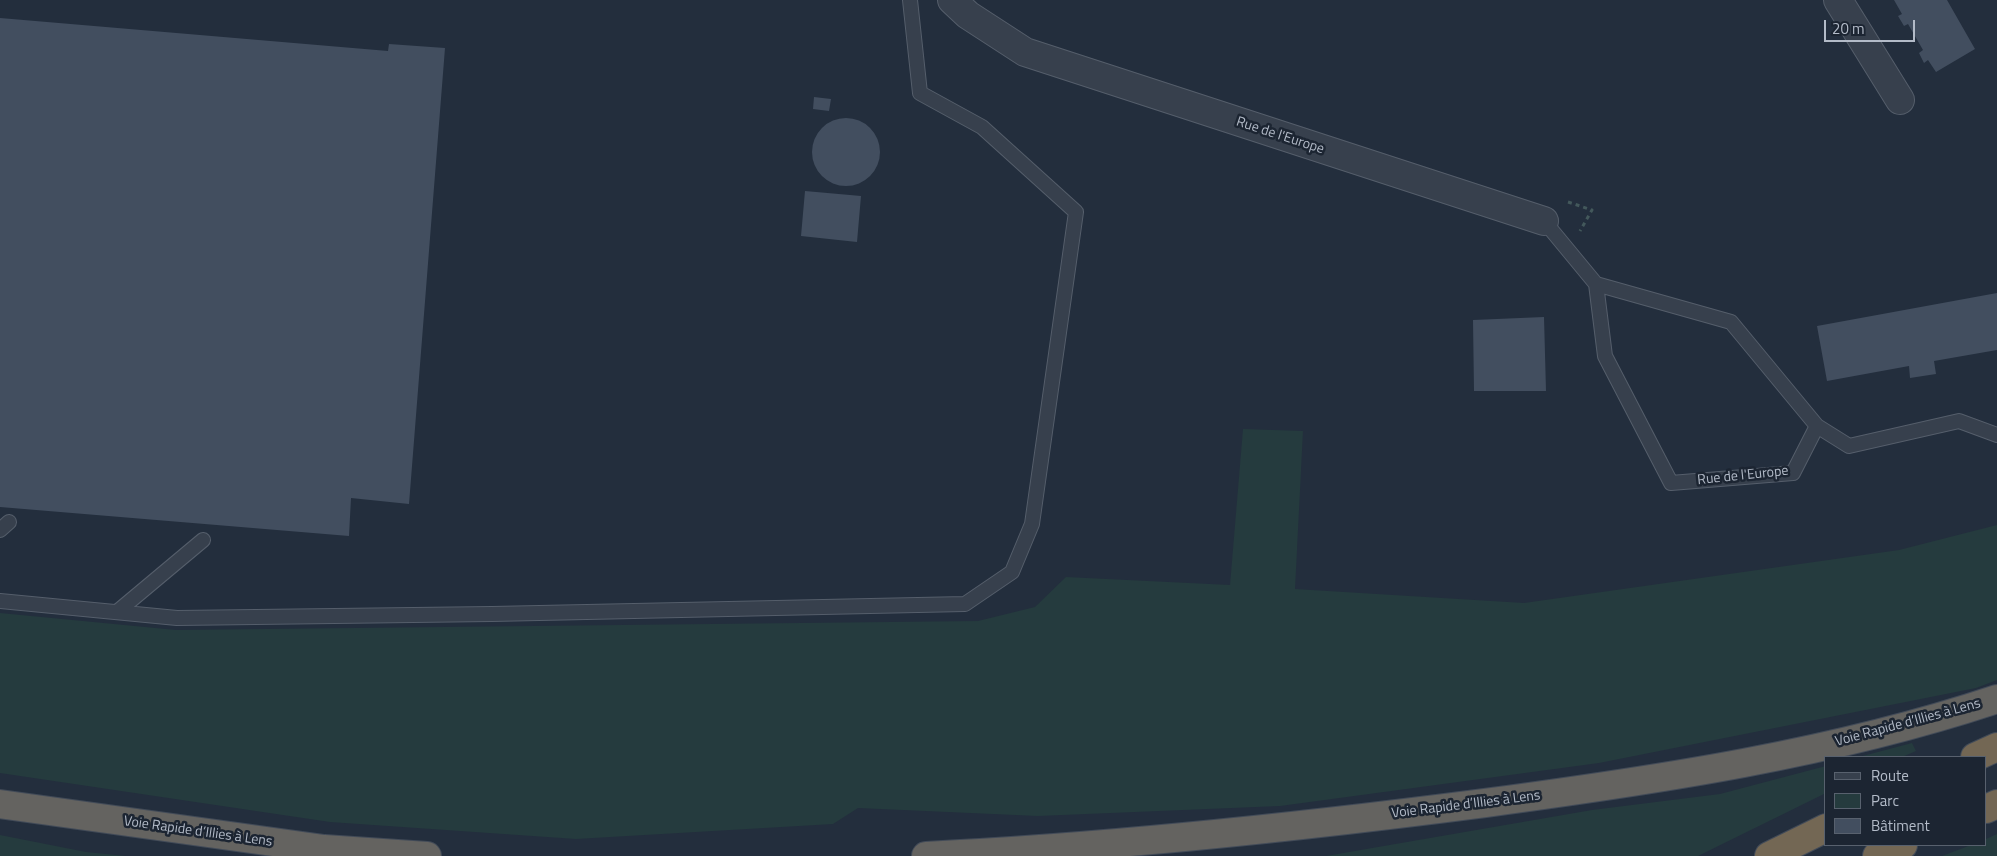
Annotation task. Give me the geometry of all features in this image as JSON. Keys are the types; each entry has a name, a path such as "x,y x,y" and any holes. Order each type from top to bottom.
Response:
{"highway":[{"name":"Voie Rapide d’Illies à Lens","path":"926,856 1040,850 1166,839 1388,815 1620,785 1738,764 1876,734 1997,699"},
{"path":"1977,756 1997,747"},
{"name":"Voie Rapide d’Illies à Lens","path":"0,804 324,849 427,856"},
{"path":"1769,856 1824,829"},
{"path":"1877,856 1901,846"}],"street":[{"name":"Rue de l'Europe","path":"952,0 968,16 1025,52 1544,221"},
{"path":"1838,0 1900,100"}],"lane":[{"path":"0,602 177,618 492,614 965,604 1012,572 1032,524 1076,212 982,127 920,93 910,0"},
{"name":"Rue de l'Europe","path":"1544,221 1596,284 1605,356 1671,483 1793,473 1817,426"},
{"path":"1596,284 1731,322 1817,426 1849,446 1959,421 1997,435"},
{"path":"117,612 203,540"}],"green space":[{"path":"1243,429 1303,431 1295,589 1524,603 1899,550 1997,525 1997,680 1976,688 1599,763 1280,806 1038,816 858,808 833,824 576,839 330,822 0,773 0,613 176,630 978,621 1035,607 1066,577 1230,585"},
{"path":"1912,743 1916,751 1904,756 1863,756"},
{"path":"1824,767 1824,794 1698,856 1326,856 1592,810 1720,794"},
{"path":"1997,834 1997,856 1942,856 1968,846 1987,846 1987,839"},
{"path":"0,835 86,852 126,856 0,856"}],"building":[{"path":"1894,0 1947,0 1975,49 1936,72 1928,60 1924,63 1919,53 1923,50 1908,24 1904,26 1898,16 1902,14"},
{"path":"0,18 388,51 389,44 445,48 409,504 351,498 349,536 0,507"},
{"path":"814,97 831,99 829,111 813,109"},
{"path":"839,118 853,118 865,123 875,133 880,145 880,159 875,171 865,181 853,186 839,186 827,181 817,171 812,159 812,145 817,133 827,123"},
{"path":"805,191 861,196 857,242 801,236"},
{"path":"1997,293 1997,350 1934,361 1936,374 1910,378 1909,366 1827,381 1817,326"},
{"path":"1544,317 1546,391 1474,391 1473,320"}]}
